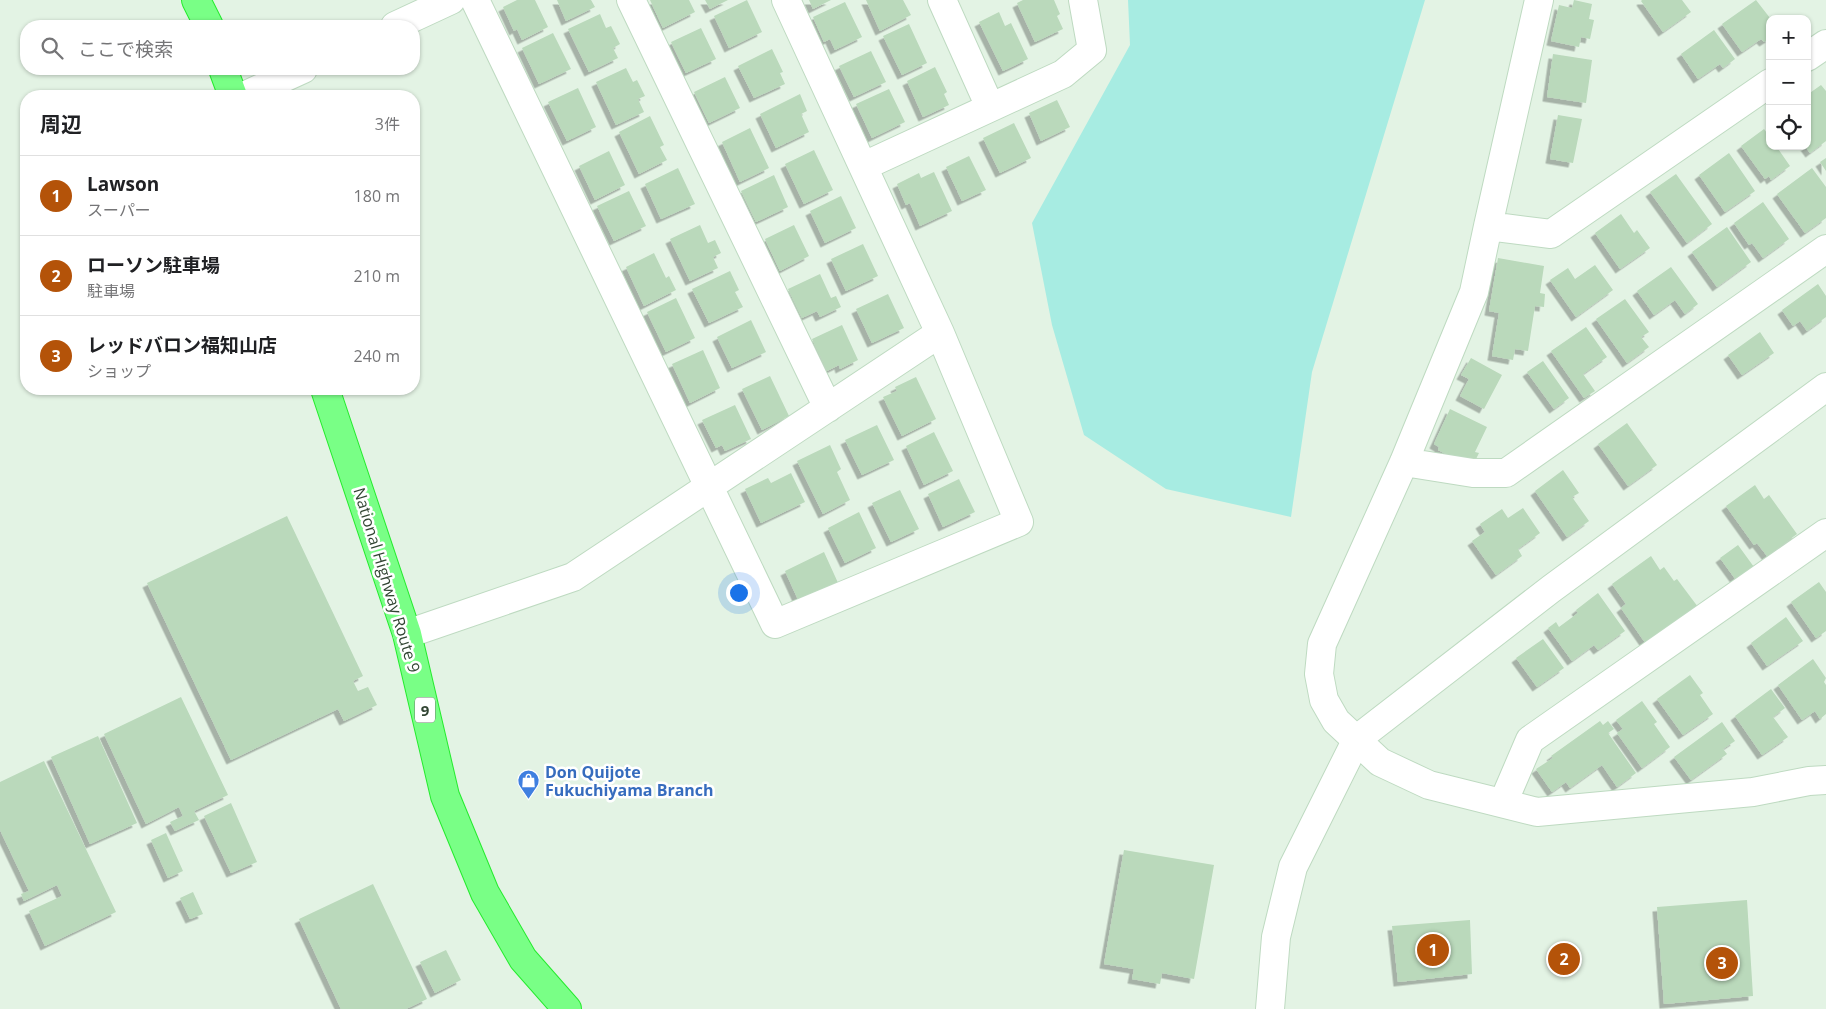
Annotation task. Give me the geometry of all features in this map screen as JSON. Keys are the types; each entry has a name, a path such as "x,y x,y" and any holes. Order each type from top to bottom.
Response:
{"highway":[{"path":"196,0 206,20"},
{"path":"225,75 231,90"},
{"name":"National Highway Route 9","path":"328,395 407,634 446,796 486,893 523,959 567,1009"}],"street":[{"path":"407,20 451,0"},
{"path":"475,0 776,624 1019,522 940,333 786,0"},
{"path":"631,0 828,408"},
{"path":"942,0 990,107"},
{"path":"864,166 1063,74 1092,50 1083,0"},
{"path":"1539,0 1474,292 1404,462 1322,644 1319,674 1324,700 1336,721 1380,762 1429,785 1537,812 1753,792 1820,774"},
{"path":"1811,54 1826,44"},
{"path":"257,90 290,75"},
{"path":"1488,226 1551,234 1766,86"},
{"path":"1404,462 1473,473 1506,473 1826,249"},
{"path":"407,634 574,577 940,333"},
{"path":"1270,1009 1276,937 1293,867 1357,740 1551,589 1826,387"},
{"path":"1503,803 1530,740 1826,533"}],"shaded area":[{"path":"1128,0 1425,0 1312,372 1291,517 1166,489 1084,435 1052,325 1032,223 1130,45"}],"building":[{"path":"517,0 535,0 548,27 522,40 517,29 514,31 503,7"},
{"path":"557,0 591,0 595,7 566,21"},
{"path":"650,0 689,0 695,12 663,28"},
{"path":"705,0 728,0 710,9"},
{"path":"747,0 762,32 729,48 714,16"},
{"path":"809,0 831,0 813,9"},
{"path":"866,0 903,0 911,15 880,31"},
{"path":"1023,0 1054,0 1060,14 1057,16 1063,29 1035,42 1017,3"},
{"path":"1574,0 1592,4 1589,19 1594,20 1590,39 1581,37 1579,47 1551,41 1559,5 1572,8"},
{"path":"1642,0 1682,0 1691,12 1663,32"},
{"path":"1756,0 1768,15 1766,15 1766,41 1764,42 1761,39 1742,52 1722,24"},
{"path":"845,2 862,37 835,50 830,39 824,42 813,17"},
{"path":"999,12 1005,26 1011,23 1028,59 1003,71 979,22"},
{"path":"600,14 606,28 611,26 620,44 613,48 618,58 589,72 568,29"},
{"path":"909,24 927,63 902,75 883,36"},
{"path":"701,28 716,59 686,73 671,42"},
{"path":"1714,30 1735,59 1723,68 1720,64 1698,79 1681,54"},
{"path":"553,33 571,69 539,84 522,48"},
{"path":"772,49 783,72 780,73 785,84 754,98 738,66"},
{"path":"871,51 886,82 854,97 839,66"},
{"path":"1553,54 1592,60 1586,103 1547,97"},
{"path":"935,67 947,92 944,94 949,105 923,117 907,81"},
{"path":"626,68 633,82 637,80 645,96 638,99 644,112 616,125 596,82"},
{"path":"725,77 740,108 709,123 694,92"},
{"path":"1821,85 1826,91 1826,141 1810,153 1808,150 1811,150 1811,92"},
{"path":"578,88 596,127 567,141 548,102"},
{"path":"889,89 905,122 872,138 856,104"},
{"path":"800,94 807,111 801,114 809,132 776,148 760,114"},
{"path":"1057,100 1070,127 1041,141 1029,113"},
{"path":"1558,115 1582,119 1573,163 1550,159"},
{"path":"650,116 664,145 660,147 667,160 639,174 619,132"},
{"path":"1014,123 1031,158 1000,173 983,138"},
{"path":"750,128 769,168 740,182 722,142"},
{"path":"1764,129 1766,132 1766,150 1779,150 1790,166 1771,180 1769,176 1765,179 1741,146"},
{"path":"814,150 833,190 804,204 785,164"},
{"path":"609,151 625,185 595,200 579,166"},
{"path":"1729,153 1755,191 1725,212 1699,175"},
{"path":"969,156 986,190 962,201 946,167"},
{"path":"1826,158 1826,171 1820,162"},
{"path":"678,168 695,204 661,219 645,184"},
{"path":"1812,168 1826,187 1826,218 1805,233 1777,194"},
{"path":"934,172 952,211 920,226 910,203 906,205 897,184 919,173 921,178"},
{"path":"1676,174 1712,224 1687,243 1650,192"},
{"path":"774,175 788,207 756,222 741,191"},
{"path":"629,191 646,226 614,241 597,206"},
{"path":"841,196 856,228 825,243 810,211"},
{"path":"1763,202 1789,239 1763,258 1752,243 1749,245 1734,223"},
{"path":"1621,214 1634,233 1637,230 1650,248 1620,269 1595,233"},
{"path":"700,225 708,243 715,240 721,253 713,257 718,268 690,281 670,239"},
{"path":"794,225 809,256 780,271 765,239"},
{"path":"1727,227 1751,262 1717,287 1692,252"},
{"path":"863,244 878,276 846,291 831,259"},
{"path":"654,253 666,278 669,276 676,290 644,306 626,267"},
{"path":"1498,258 1544,266 1540,293 1545,294 1544,307 1535,306 1528,351 1515,349 1513,360 1492,356 1499,313 1489,311"},
{"path":"1595,265 1613,290 1576,317 1550,280 1568,268 1575,279"},
{"path":"1671,267 1698,304 1685,314 1675,300 1654,315 1637,291"},
{"path":"730,271 739,290 735,292 743,307 709,323 692,289"},
{"path":"820,274 831,298 836,296 841,307 820,317 817,311 802,318 788,289"},
{"path":"1818,284 1826,296 1826,317 1807,331 1800,321 1793,326 1782,310"},
{"path":"888,294 904,328 872,343 856,309"},
{"path":"676,298 695,338 666,352 647,312"},
{"path":"1625,299 1649,332 1641,337 1649,347 1627,363 1596,319"},
{"path":"751,320 766,352 732,368 717,337"},
{"path":"842,325 858,360 840,369 839,365 827,371 812,339"},
{"path":"1586,327 1607,357 1583,374 1595,391 1584,398 1551,351"},
{"path":"1760,332 1774,353 1742,375 1728,355"},
{"path":"703,350 720,388 690,403 672,364"},
{"path":"1471,358 1502,375 1484,409 1460,396 1469,379 1461,375"},
{"path":"1543,361 1569,398 1554,409 1527,372"},
{"path":"770,376 789,416 762,430 742,389"},
{"path":"916,377 936,419 902,436 883,397 897,391 895,387"},
{"path":"735,405 751,439 725,451 722,445 716,448 702,420"},
{"path":"1450,409 1487,427 1475,452 1479,453 1472,467 1438,450 1439,447 1434,444"},
{"path":"1627,423 1657,465 1628,486 1598,444"},
{"path":"877,425 894,460 862,475 845,440"},
{"path":"934,432 953,471 924,485 906,446"},
{"path":"830,445 841,469 837,472 850,500 823,514 797,461"},
{"path":"1563,470 1579,493 1572,497 1589,521 1567,537 1535,491"},
{"path":"791,473 805,502 761,523 745,489 768,478 771,483"},
{"path":"959,479 975,512 943,527 928,494"},
{"path":"1755,485 1764,499 1769,495 1797,534 1767,556 1757,543 1754,545 1726,506"},
{"path":"900,490 919,529 891,542 872,503"},
{"path":"1523,508 1540,533 1518,549 1522,556 1496,575 1472,541 1485,532 1480,524 1502,509 1508,518"},
{"path":"859,512 876,548 845,563 828,528"},
{"path":"287,516 363,676 353,681 358,691 368,687 377,705 344,721 338,709 231,760 147,583"},
{"path":"1738,545 1754,567 1736,580 1720,558"},
{"path":"824,552 839,585 800,604 785,571"},
{"path":"1651,556 1660,570 1664,567 1674,581 1677,579 1698,607 1646,644 1621,608 1626,604 1612,584"},
{"path":"1819,582 1826,592 1826,631 1816,638 1791,602"},
{"path":"1598,593 1625,631 1598,650 1594,645 1572,661 1548,628 1556,622 1559,627 1578,613 1576,610"},
{"path":"1786,617 1803,641 1767,666 1751,643"},
{"path":"1543,639 1564,668 1537,687 1516,658"},
{"path":"1813,659 1826,678 1824,682 1826,685 1826,714 1820,719 1815,711 1802,720 1778,685"},
{"path":"1690,675 1703,693 1700,695 1713,714 1683,735 1657,699"},
{"path":"1771,689 1785,708 1773,717 1788,737 1762,755 1735,716"},
{"path":"181,697 228,795 194,811 199,820 175,831 170,822 183,816 179,807 146,824 104,734"},
{"path":"1642,701 1657,722 1654,724 1670,747 1642,768 1617,733 1623,729 1616,720"},
{"path":"1600,721 1603,725 1608,721 1614,729 1608,733 1636,773 1617,787 1602,765 1570,788 1566,782 1552,792 1536,769"},
{"path":"1722,722 1735,741 1723,749 1727,754 1691,780 1674,757"},
{"path":"98,736 137,823 90,844 51,757"},
{"path":"44,761 116,912 45,946 29,911 62,896 57,885 24,901 21,894 29,891 0,830 0,782"},
{"path":"231,803 257,862 231,873 204,816"},
{"path":"166,833 183,871 168,878 151,840"},
{"path":"1124,850 1214,865 1194,979 1162,973 1160,984 1132,979 1134,969 1104,964"},
{"path":"373,884 427,999 406,1009 341,1009 299,919"},
{"path":"193,892 203,914 190,919 180,898"},
{"path":"1747,900 1753,996 1664,1004 1657,907"},
{"path":"1470,920 1472,974 1398,982 1392,926"},
{"path":"446,950 461,980 435,993 420,962"}],"place":[{"name":"Don Quijote Fukuchiyama Branch","path":"529,800"},
{"name":"Lawson","path":"1433,950"},
{"name":"ローソン駐車場","path":"1564,959"},
{"name":"レッドバロン福知山店","path":"1722,963"}]}
